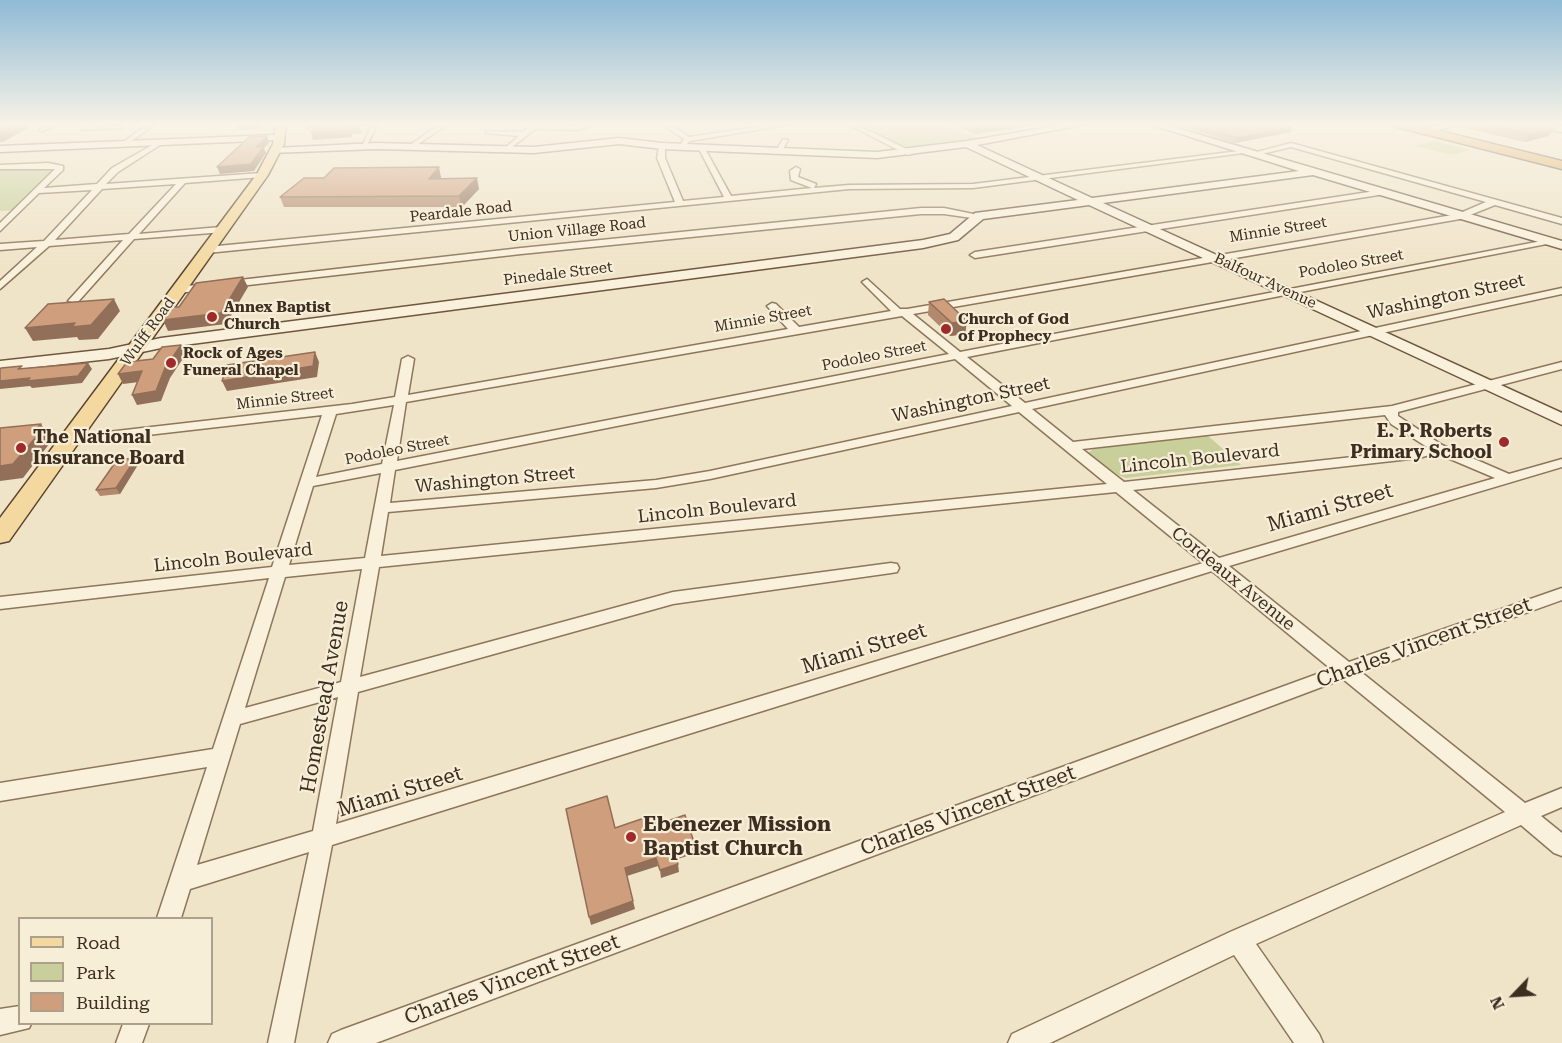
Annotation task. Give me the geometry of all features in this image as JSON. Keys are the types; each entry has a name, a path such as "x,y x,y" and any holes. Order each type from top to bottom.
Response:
{"main road":[{"name":"Wulff Road","path":"3,526 69,440 262,175"}],"street":[{"path":"0,228 57,173"},
{"path":"0,286 47,243 112,173"},
{"path":"667,173 680,204"},
{"path":"715,173 729,199"},
{"path":"794,173 794,178 812,188"},
{"name":"Balfour Avenue","path":"1027,173 1562,420"},
{"name":"Peardale Road","path":"207,250 729,199 812,188 875,185 954,187 1091,173"},
{"path":"979,216 1307,173"},
{"path":"1314,173 1557,244"},
{"name":"Peardale Road","path":"1389,173 1562,221"},
{"path":"39,190 262,175"},
{"path":"74,301 183,180"},
{"path":"975,255 1382,192"},
{"name":"Minnie Street","path":"69,440 330,411 1460,216 1494,202"},
{"name":"Union Village Road","path":"178,290 521,251 921,211 945,211 979,216"},
{"name":"Pinedale Street","path":"0,366 134,350 171,341 923,244 954,237 979,216"},
{"path":"0,247 221,230"},
{"name":"Podoleo Street","path":"308,483 1286,291 1557,244"},
{"name":"Cordeaux Avenue","path":"867,282 900,312 1070,446 1562,846"},
{"name":"Washington Street","path":"382,508 656,484 710,475 1562,291"},
{"path":"772,306 795,330"},
{"name":"Homestead Avenue","path":"281,1043 322,840 348,687 374,563 408,359"},
{"path":"1070,446 1392,410 1562,365"},
{"path":"1392,410 1391,417 1396,422 1437,448 1509,479"},
{"path":"169,917 330,411"},
{"name":"Lincoln Boulevard","path":"0,603 278,572 1391,458 1437,448"},
{"name":"Miami Street","path":"181,881 322,840 1215,565 1562,463"},
{"path":"232,719 673,598 891,568"},
{"name":"Charles Vincent Street","path":"341,1043 1345,671 1562,594"},
{"path":"0,792 220,756"},
{"path":"1020,1043 1238,940 1524,815 1562,796"},
{"path":"1238,940 1310,1043"},
{"path":"0,1022 18,1019"},
{"path":"129,1043 135,1025"}],"green space":[{"path":"0,173 52,173 16,210 0,211"},
{"path":"1206,434 1241,465 1126,478 1118,475 1088,453 1093,449"}],"building":[{"path":"329,173 434,173 429,179 477,178 459,196 280,197 304,178 324,178"},
{"path":"243,277 221,313 163,320 173,307 179,307 196,283"},
{"path":"114,299 91,325 72,327 75,323 25,328 48,304"},
{"path":"944,299 967,321 952,323 929,302"},
{"path":"181,345 165,368 156,391 132,395 142,371 118,374 127,362 153,359 162,347"},
{"path":"315,352 313,366 222,381 227,365"},
{"path":"88,363 78,376 0,381 1,368 22,366 18,369"},
{"path":"41,424 35,430 42,430 13,464 0,466 0,428"},
{"path":"136,458 116,488 96,490 117,460"},
{"path":"607,796 615,828 653,815 656,825 685,815 695,845 674,852 678,864 660,870 656,858 625,868 633,901 589,917 566,809"}],"place":[{"name":"Annex Baptist Church","path":"212,317"},
{"name":"Church of God of Prophecy","path":"946,329"},
{"name":"Rock of Ages Funeral Chapel","path":"171,363"},
{"name":"E. P. Roberts Primary School","path":"1504,442"},
{"name":"The National Insurance Board","path":"21,448"},
{"name":"Ebenezer Mission Baptist Church","path":"631,837"}]}
